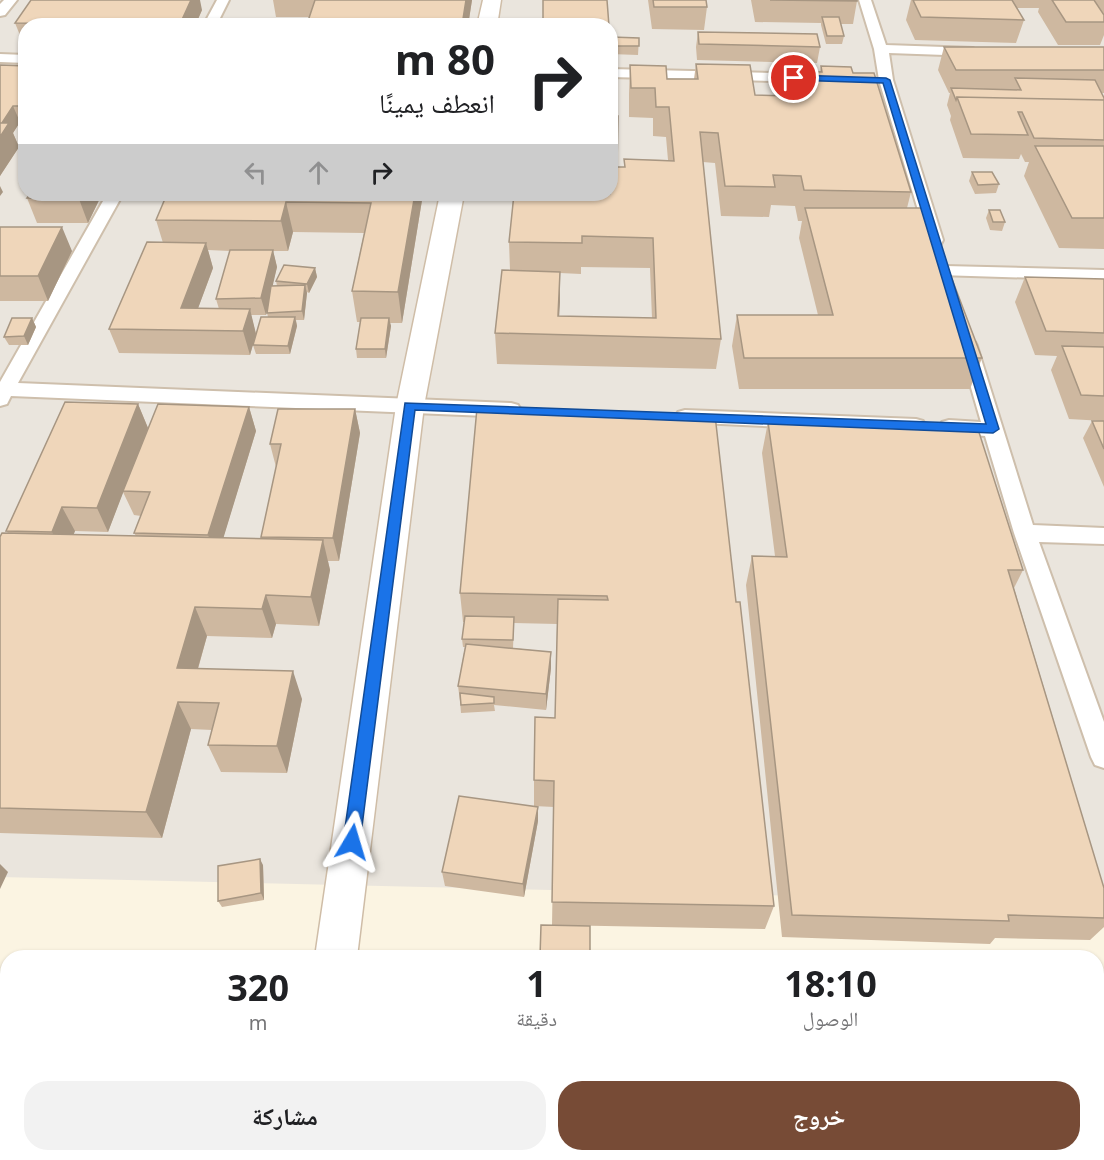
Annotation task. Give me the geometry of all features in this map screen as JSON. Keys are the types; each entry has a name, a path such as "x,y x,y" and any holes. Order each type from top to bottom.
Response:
{"street":[{"path":"489,18 492,0"},
{"path":"337,950 410,406 451,201"}],"lane":[{"path":"0,12 11,0"},
{"path":"213,18 223,0"},
{"path":"865,0 881,49 880,80 952,293"},
{"path":"881,49 987,52"},
{"path":"0,58 18,59"},
{"path":"618,73 826,79"},
{"path":"111,201 2,392 529,410"},
{"path":"945,271 1104,275"},
{"path":"962,327 1025,532 1104,757"},
{"path":"672,416 993,429"},
{"path":"1025,532 1104,536"}],"shaded area":[{"path":"0,0 1104,0 1104,903 0,877"}],"building":[{"path":"31,0 191,0 183,18 18,18"},
{"path":"315,0 466,0 463,18 309,18"},
{"path":"543,0 607,0 608,18 543,18"},
{"path":"653,0 706,0 707,7 654,7"},
{"path":"770,0 857,0 857,1"},
{"path":"913,0 1012,0 1024,20 921,17"},
{"path":"1052,0 1094,0 1104,15 1104,22 1066,22"},
{"path":"822,17 839,17 844,36 827,36"},
{"path":"698,32 817,34 820,47 699,44"},
{"path":"618,37 639,38 639,46 618,46"},
{"path":"944,47 1104,47 1104,70 956,70"},
{"path":"696,64 750,65 755,95 789,96 783,71 822,72 821,66 851,67 853,73 874,73 911,192 804,190 801,176 773,175 775,187 725,186 718,133 700,132 721,339 495,333 502,270 560,272 558,316 656,318 653,238 582,236 582,243 509,242 513,201 618,201 618,167 625,167 624,159 674,161 669,107 656,107 655,88 631,88 630,65 666,66 667,79 698,79"},
{"path":"0,65 18,66 18,106 13,106 0,123"},
{"path":"1015,78 1095,80 1104,100 957,97 956,100 951,88 1021,90"},
{"path":"957,97 1104,100 1104,140 1034,138 1022,112 1018,112 1028,135 971,134"},
{"path":"0,123 9,123 0,137"},
{"path":"1035,146 1104,146 1104,218 1072,218"},
{"path":"972,172 992,172 999,184 978,185"},
{"path":"164,201 414,201 398,292 352,291 371,203 286,202 281,221 156,220"},
{"path":"805,208 925,208 982,358 744,358 737,315 833,315"},
{"path":"989,210 1000,210 1005,222 993,222"},
{"path":"0,227 62,227 38,276 0,276"},
{"path":"147,242 206,243 181,308 250,309 243,331 109,329"},
{"path":"230,250 273,250 261,298 216,299"},
{"path":"284,265 315,268 307,284 276,281"},
{"path":"1025,277 1104,279 1104,333 1046,331"},
{"path":"305,285 302,311 267,313 271,286"},
{"path":"261,317 295,317 288,346 253,345"},
{"path":"12,318 32,318 24,336 4,337"},
{"path":"361,318 389,318 385,349 356,349"},
{"path":"1062,346 1104,347 1104,396 1081,395"},
{"path":"65,402 138,404 97,508 62,507 52,532 6,531"},
{"path":"158,404 249,407 208,535 134,533 150,492 123,491"},
{"path":"477,408 715,415 736,602 740,602 774,906 552,902 554,781 534,780 535,717 555,718 558,599 608,600 607,596 460,593"},
{"path":"278,409 355,409 333,538 261,537 281,444 270,444"},
{"path":"1092,421 1104,421 1104,449"},
{"path":"768,422 977,426 1023,570 1008,570 1104,888 1104,918 1008,915 1009,921 792,915 752,556 787,557"},
{"path":"2,533 323,540 311,597 266,595 262,609 195,607 177,668 293,671 277,746 208,745 219,703 178,702 146,812 0,808 0,537"},
{"path":"465,616 514,617 513,640 462,639"},
{"path":"466,644 551,652 546,694 458,686"},
{"path":"460,693 494,697 494,703 461,705"},
{"path":"459,796 538,807 523,884 442,872"},
{"path":"260,859 261,893 218,901 218,866"},
{"path":"541,925 590,926 590,950 540,950"}],"route":[{"path":"352,842 410,406 993,429 886,80 794,78"}]}
